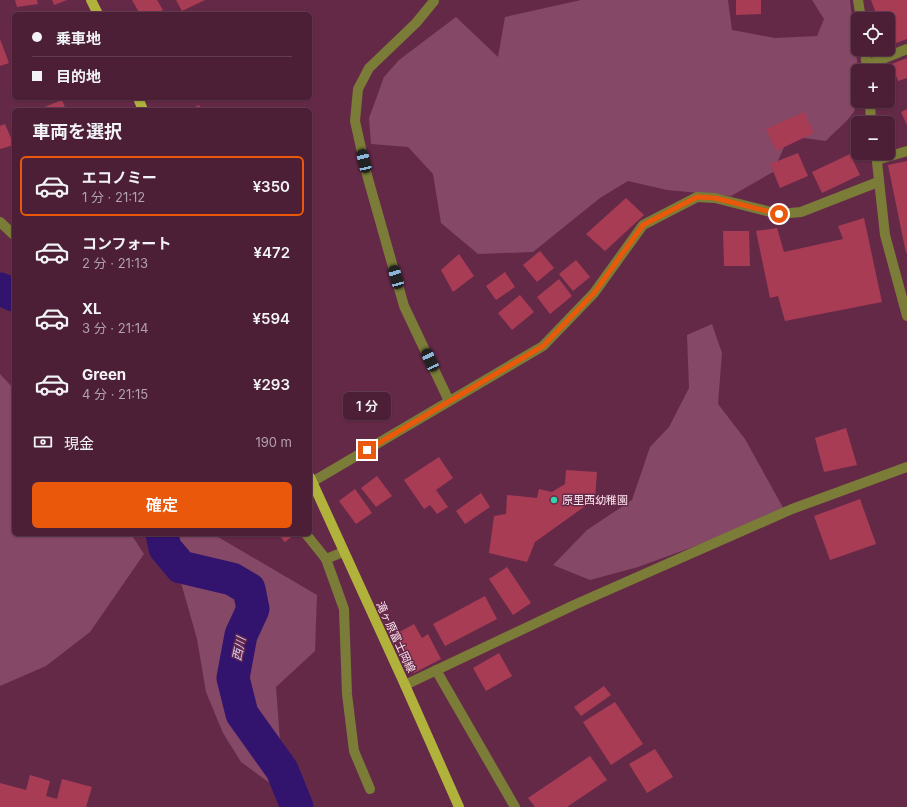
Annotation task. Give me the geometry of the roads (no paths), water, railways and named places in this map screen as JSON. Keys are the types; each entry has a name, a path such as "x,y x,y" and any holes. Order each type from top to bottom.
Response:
{"main road":[{"path":"91,0 97,12"},
{"name":"滝ヶ原富士岡線","path":"312,482 343,552 406,685 459,807"}],"street":[{"path":"434,0 416,23 369,68 358,90 355,121 367,175 404,306 449,402"},
{"path":"858,0 860,12"},
{"path":"875,64 907,49"},
{"path":"895,153 907,151"},
{"path":"877,160 878,182 885,235 907,316"},
{"path":"312,479 449,402 543,346 594,293 643,225 697,197 715,198 779,214 786,214 801,212 878,182"},
{"path":"0,222 12,232"},
{"path":"406,685 574,606 792,509 907,467"},
{"path":"308,536 326,559 344,609 347,694 354,751 370,789"},
{"path":"326,559 343,552"},
{"path":"436,670 515,807"}],"waterway":[{"name":"西川","path":"0,289 12,294"},
{"name":"西川","path":"162,536 165,548 181,567 232,579 249,589 253,609 241,635 233,678 242,714 282,770 297,807"}],"place":[{"name":"原里西幼稚園","path":"554,500"}]}
